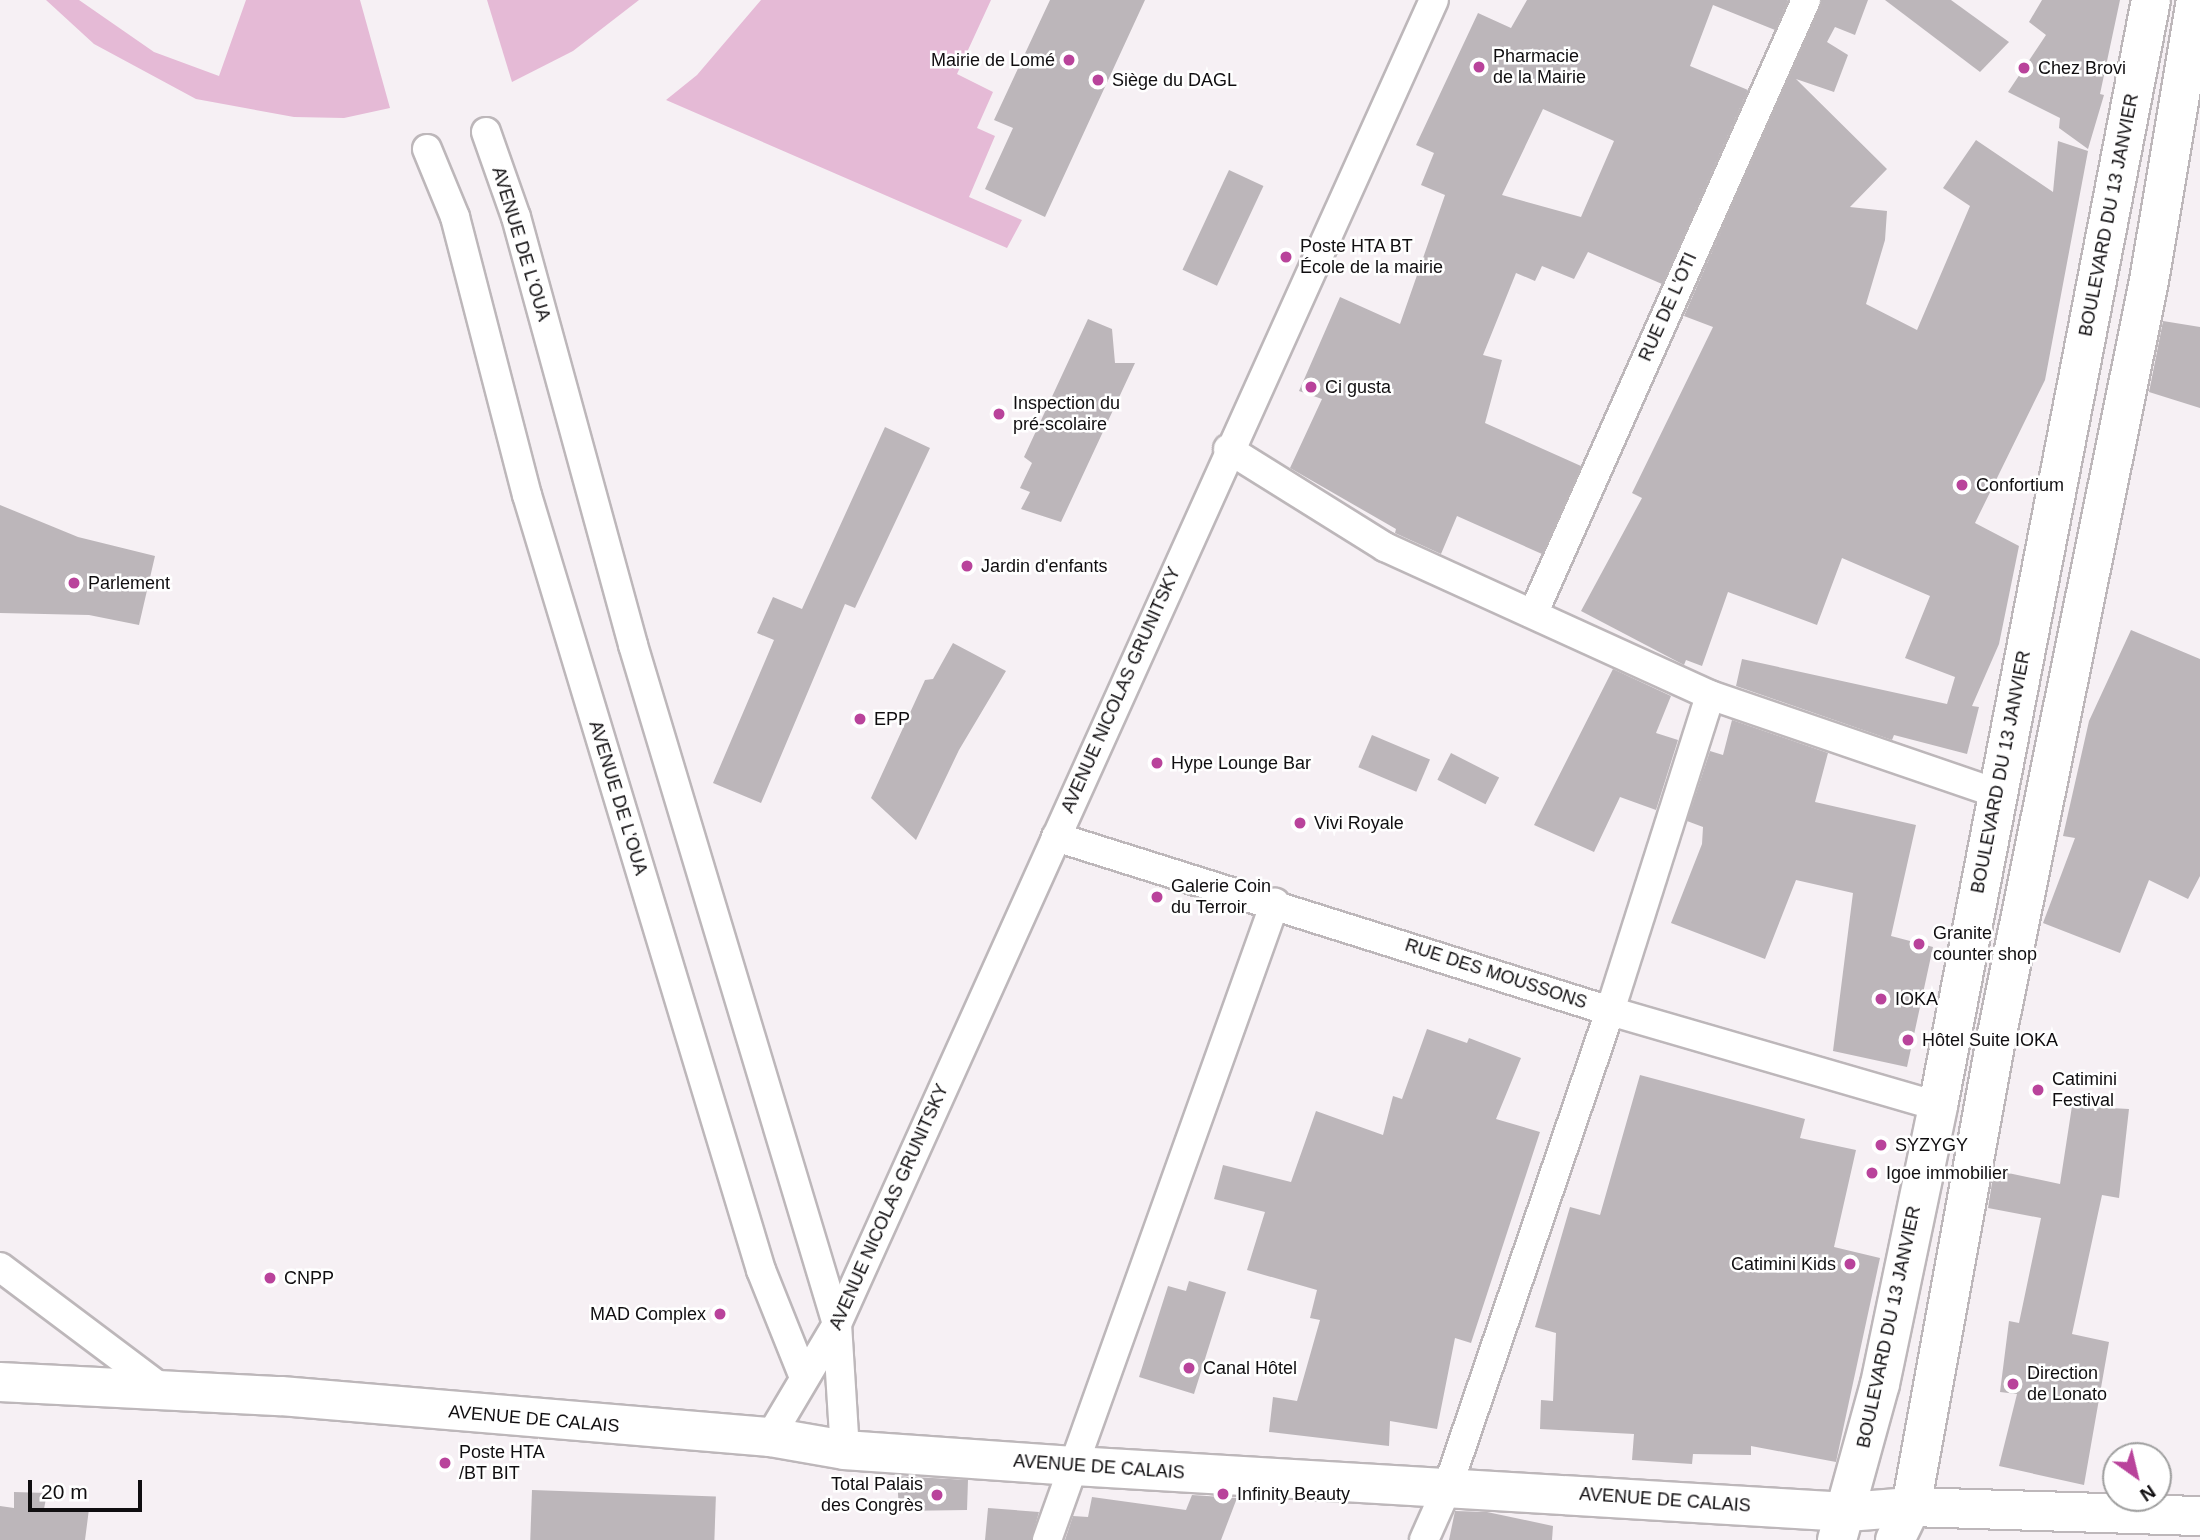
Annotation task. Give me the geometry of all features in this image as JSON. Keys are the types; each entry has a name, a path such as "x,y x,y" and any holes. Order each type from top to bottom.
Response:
{"main road":[{"name":"BOULEVARD DU 13 JANVIER","path":"1842,1526 1880,1384 1938,1106 2151,0"},
{"path":"1903,1523 1997,1034 2149,281 2196,0"},
{"name":"AVENUE DE CALAIS","path":"0,1381 281,1396 770,1437 845,1450 1075,1466 1448,1486 1842,1526 2200,1516"}],"street":[{"name":"AVENUE NICOLAS GRUNITSKY","path":"803,1375 837,1324 1228,449 1434,0"},
{"name":"RUE DE L'OTI","path":"1533,614 1806,0"},
{"name":"AVENUE DE L'OUA","path":"486,132 516,217 634,645 837,1324"},
{"name":"AVENUE DE L'OUA","path":"426,149 455,217 531,508 761,1270 803,1375"},
{"path":"1228,449 1385,547 1710,695 1997,793"},
{"path":"1424,1540 1448,1486 1610,1012 1710,695"},
{"name":"RUE DES MOUSSONS","path":"1056,837 1275,903 1610,1012 1938,1106"},
{"path":"1046,1540 1075,1466 1275,903"},
{"path":"0,1267 164,1390"},
{"path":"837,1324 845,1450"},
{"path":"770,1437 803,1375"}],"shaded area":[{"path":"46,0 79,0 154,52 219,76 246,0 360,0 390,108 344,118 294,117 196,99 94,44"},
{"path":"487,0 639,0 573,51 512,82"},
{"path":"761,0 991,0 957,74 993,92 977,128 995,136 969,197 1022,220 1007,248 666,100 697,75"}],"building":[{"name":"Mairie de Lomé","path":"1050,0 1145,0 1045,217 985,189 1013,128 994,120"},
{"path":"1527,0 1788,0 1775,30 1713,5 1690,66 1748,90 1662,284 1588,252 1574,279 1542,266 1535,281 1516,273 1483,355 1502,360 1485,423 1581,466 1542,554 1457,516 1441,554 1395,533 1396,529 1290,468 1322,399 1299,391 1340,297 1400,324 1445,195 1421,185 1434,153 1416,145 1478,13 1511,28","holes":["1543,109 1614,141 1581,217 1502,195"]},
{"path":"1822,0 1868,0 1855,35 1835,27 1827,42 1848,55 1834,92 1796,79 1887,169 1850,207 1887,211 1885,240 1866,304 1917,330 1970,206 1943,188 1976,140 2053,192 2058,141 2088,151 2045,380 1975,523 2019,546 1999,644 1972,706 1979,707 1967,754 1894,735 1892,740 1736,686 1742,659 1947,704 1955,677 1905,658 1930,596 1842,558 1817,625 1728,592 1702,666 1686,660 1684,665 1581,611 1642,498 1632,493 1713,327 1684,316"},
{"path":"1885,0 1951,0 2009,42 1980,72"},
{"path":"2042,0 2120,0 2100,94 2104,95 2088,149 2059,128 2060,118 2008,92 2046,35 2029,22"},
{"path":"1229,170 1263,186 1217,286 1183,270"},
{"path":"1088,319 1112,329 1115,363 1135,363 1061,522 1021,509 1030,492 1020,488 1032,463 1024,457"},
{"path":"2163,321 2200,327 2200,408 2149,392"},
{"path":"885,427 930,448 855,608 845,604 761,803 713,783 774,640 757,633 773,597 802,609"},
{"name":"Parlement","path":"0,505 78,537 155,556 139,625 89,615 0,613"},
{"path":"2131,630 2200,659 2200,876 2188,899 2149,880 2120,953 2043,923 2075,838 2063,836 2089,721"},
{"path":"953,643 1006,671 959,750 916,840 871,798 925,680 933,679"},
{"path":"1613,669 1671,696 1656,733 1678,740 1656,810 1620,797 1594,852 1534,825"},
{"path":"1732,720 1828,753 1815,802 1916,825 1891,936 1933,947 1907,1067 1833,1051 1853,893 1796,880 1765,959 1671,923 1702,844 1703,827 1687,821 1710,751 1723,755"},
{"path":"1372,735 1430,760 1416,792 1358,767"},
{"path":"1451,753 1499,778 1485,804 1437,780"},
{"path":"1427,1029 1467,1043 1469,1038 1521,1058 1496,1119 1540,1132 1471,1343 1455,1338 1437,1429 1390,1421 1389,1446 1269,1432 1273,1397 1297,1401 1320,1320 1310,1318 1317,1290 1247,1270 1265,1212 1214,1199 1223,1165 1291,1182 1316,1111 1383,1135 1393,1096 1402,1099"},
{"path":"1640,1075 1805,1119 1800,1138 1856,1150 1834,1247 1880,1258 1836,1462 1751,1446 1751,1455 1693,1454 1692,1464 1632,1460 1634,1434 1540,1429 1541,1400 1553,1401 1556,1333 1535,1327 1570,1207 1600,1215"},
{"path":"2072,1106 2129,1109 2119,1198 2102,1195 2072,1334 2109,1342 2084,1485 1999,1466 2017,1394 2000,1392 2009,1321 2019,1323 2041,1218 1988,1208 1994,1170 2060,1184"},
{"path":"1189,1281 1226,1292 1194,1394 1139,1377 1168,1286 1186,1291"},
{"path":"897,1476 968,1480 967,1510 899,1511"},
{"path":"532,1490 716,1496 714,1540 530,1540"},
{"path":"14,1492 47,1493 44,1509 89,1509 85,1540 0,1540 0,1506 14,1508"},
{"path":"1192,1495 1237,1498 1221,1540 1065,1540 1073,1516 1088,1517 1092,1497 1186,1510"},
{"path":"988,1508 1039,1512 1031,1540 985,1540"},
{"path":"1455,1511 1487,1512 1553,1526 1552,1540 1449,1540"}],"place":[{"name":"Mairie de Lomé","path":"1069,60"},
{"name":"Pharmacie de la Mairie","path":"1479,67"},
{"name":"Chez Brovi","path":"2024,68"},
{"name":"Siège du DAGL","path":"1098,80"},
{"name":"Poste HTA BT École de la mairie","path":"1286,257"},
{"name":"Ci gusta","path":"1311,387"},
{"name":"Inspection du pré-scolaire","path":"999,414"},
{"name":"Confortium","path":"1962,485"},
{"name":"Jardin d'enfants","path":"967,566"},
{"name":"Parlement","path":"74,583"},
{"name":"EPP","path":"860,719"},
{"name":"Hype Lounge Bar","path":"1157,763"},
{"name":"Vivi Royale","path":"1300,823"},
{"name":"Galerie Coin du Terroir","path":"1157,897"},
{"name":"Granite counter shop","path":"1919,944"},
{"name":"IOKA","path":"1881,999"},
{"name":"Hôtel Suite IOKA","path":"1908,1040"},
{"name":"Catimini Festival","path":"2038,1090"},
{"name":"SYZYGY","path":"1881,1145"},
{"name":"Igoe immobilier","path":"1872,1173"},
{"name":"Catimini Kids","path":"1850,1264"},
{"name":"CNPP","path":"270,1278"},
{"name":"MAD Complex","path":"720,1314"},
{"name":"Canal Hôtel","path":"1189,1368"},
{"name":"Direction de Lonato","path":"2013,1384"},
{"name":"Poste HTA /BT BIT","path":"445,1463"},
{"name":"Infinity Beauty","path":"1223,1494"},
{"name":"Total Palais des Congrès","path":"937,1495"}]}
